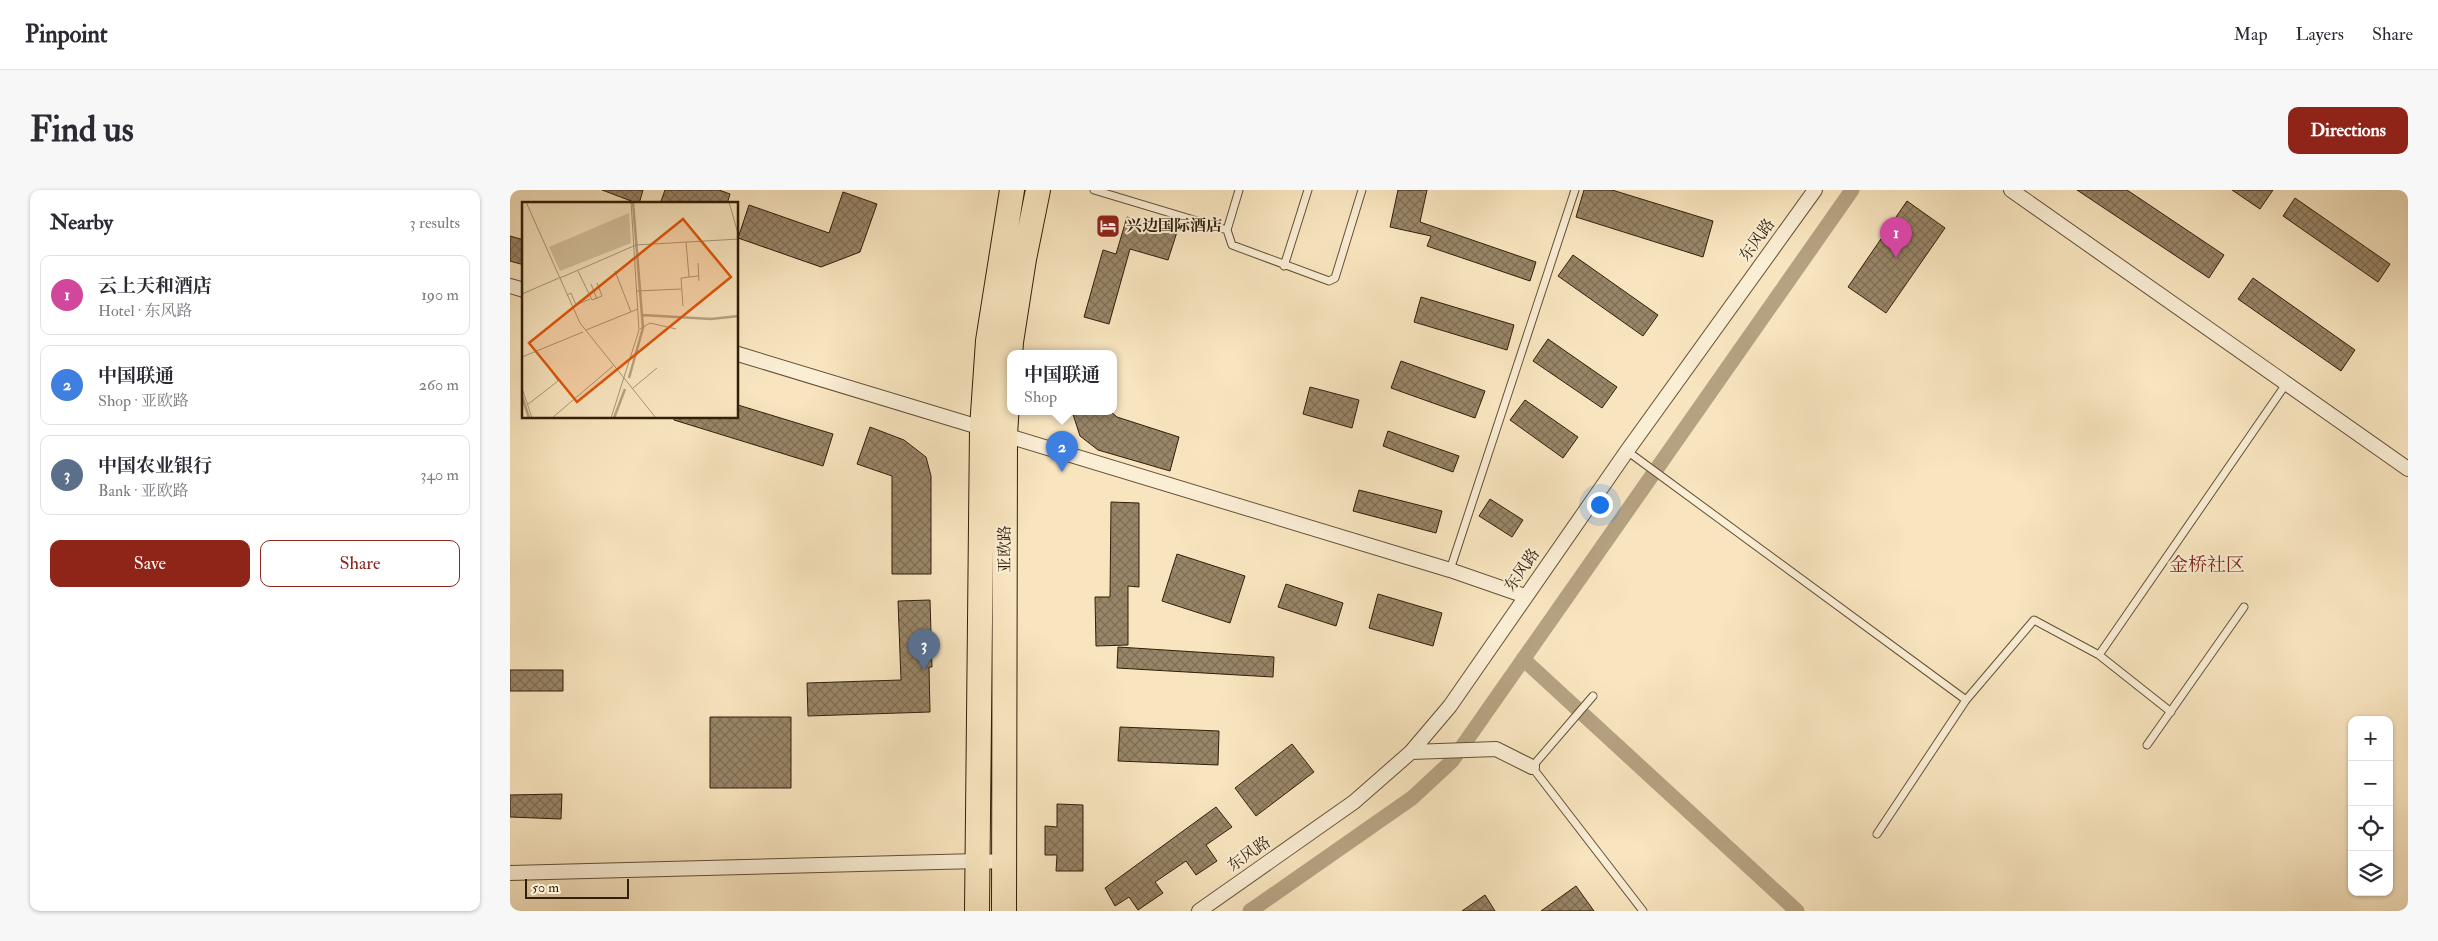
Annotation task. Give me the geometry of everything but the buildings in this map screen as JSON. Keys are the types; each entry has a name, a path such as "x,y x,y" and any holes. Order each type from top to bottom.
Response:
{"highway":[{"name":"亚欧路","path":"977,911 982,428 988,341 1012,190"},
{"name":"亚欧路","path":"1010,350 1024,259 1038,190"},
{"name":"亚欧路","path":"1004,911 1005,435 1007,404"}],"street":[{"name":"东风路","path":"1199,911 1354,802 1411,752 1450,706 1627,450 1815,190"},
{"path":"2011,190 2408,469"},
{"path":"739,354 982,428"},
{"path":"1005,435 1450,570 1526,596"},
{"path":"1411,752 1496,749 1532,767"},
{"path":"510,873 978,861 1005,862"}],"lane":[{"path":"1094,190 1227,230"},
{"path":"1239,190 1227,230 1234,247 1327,281 1334,280 1362,190"},
{"path":"1284,266 1308,190"},
{"path":"1450,570 1575,190"},
{"path":"2100,655 2286,384"},
{"path":"1627,450 1966,700"},
{"path":"2147,745 2244,608"},
{"path":"1877,834 1966,700 2034,620 2100,655 2171,712"},
{"path":"1592,696 1532,767 1643,911"}],"waterway":[{"path":"1250,911 1412,798 1452,761 1852,190"},
{"path":"1523,659 1797,911"}],"place":[{"name":"兴边国际酒店","path":"1108,226"},
{"name":"云上天和酒店","path":"1896,258"},
{"name":"中国联通","path":"1062,472"},
{"name":"中国农业银行","path":"924,670"}],"district":[{"name":"金桥社区","path":"2207,565"}]}
